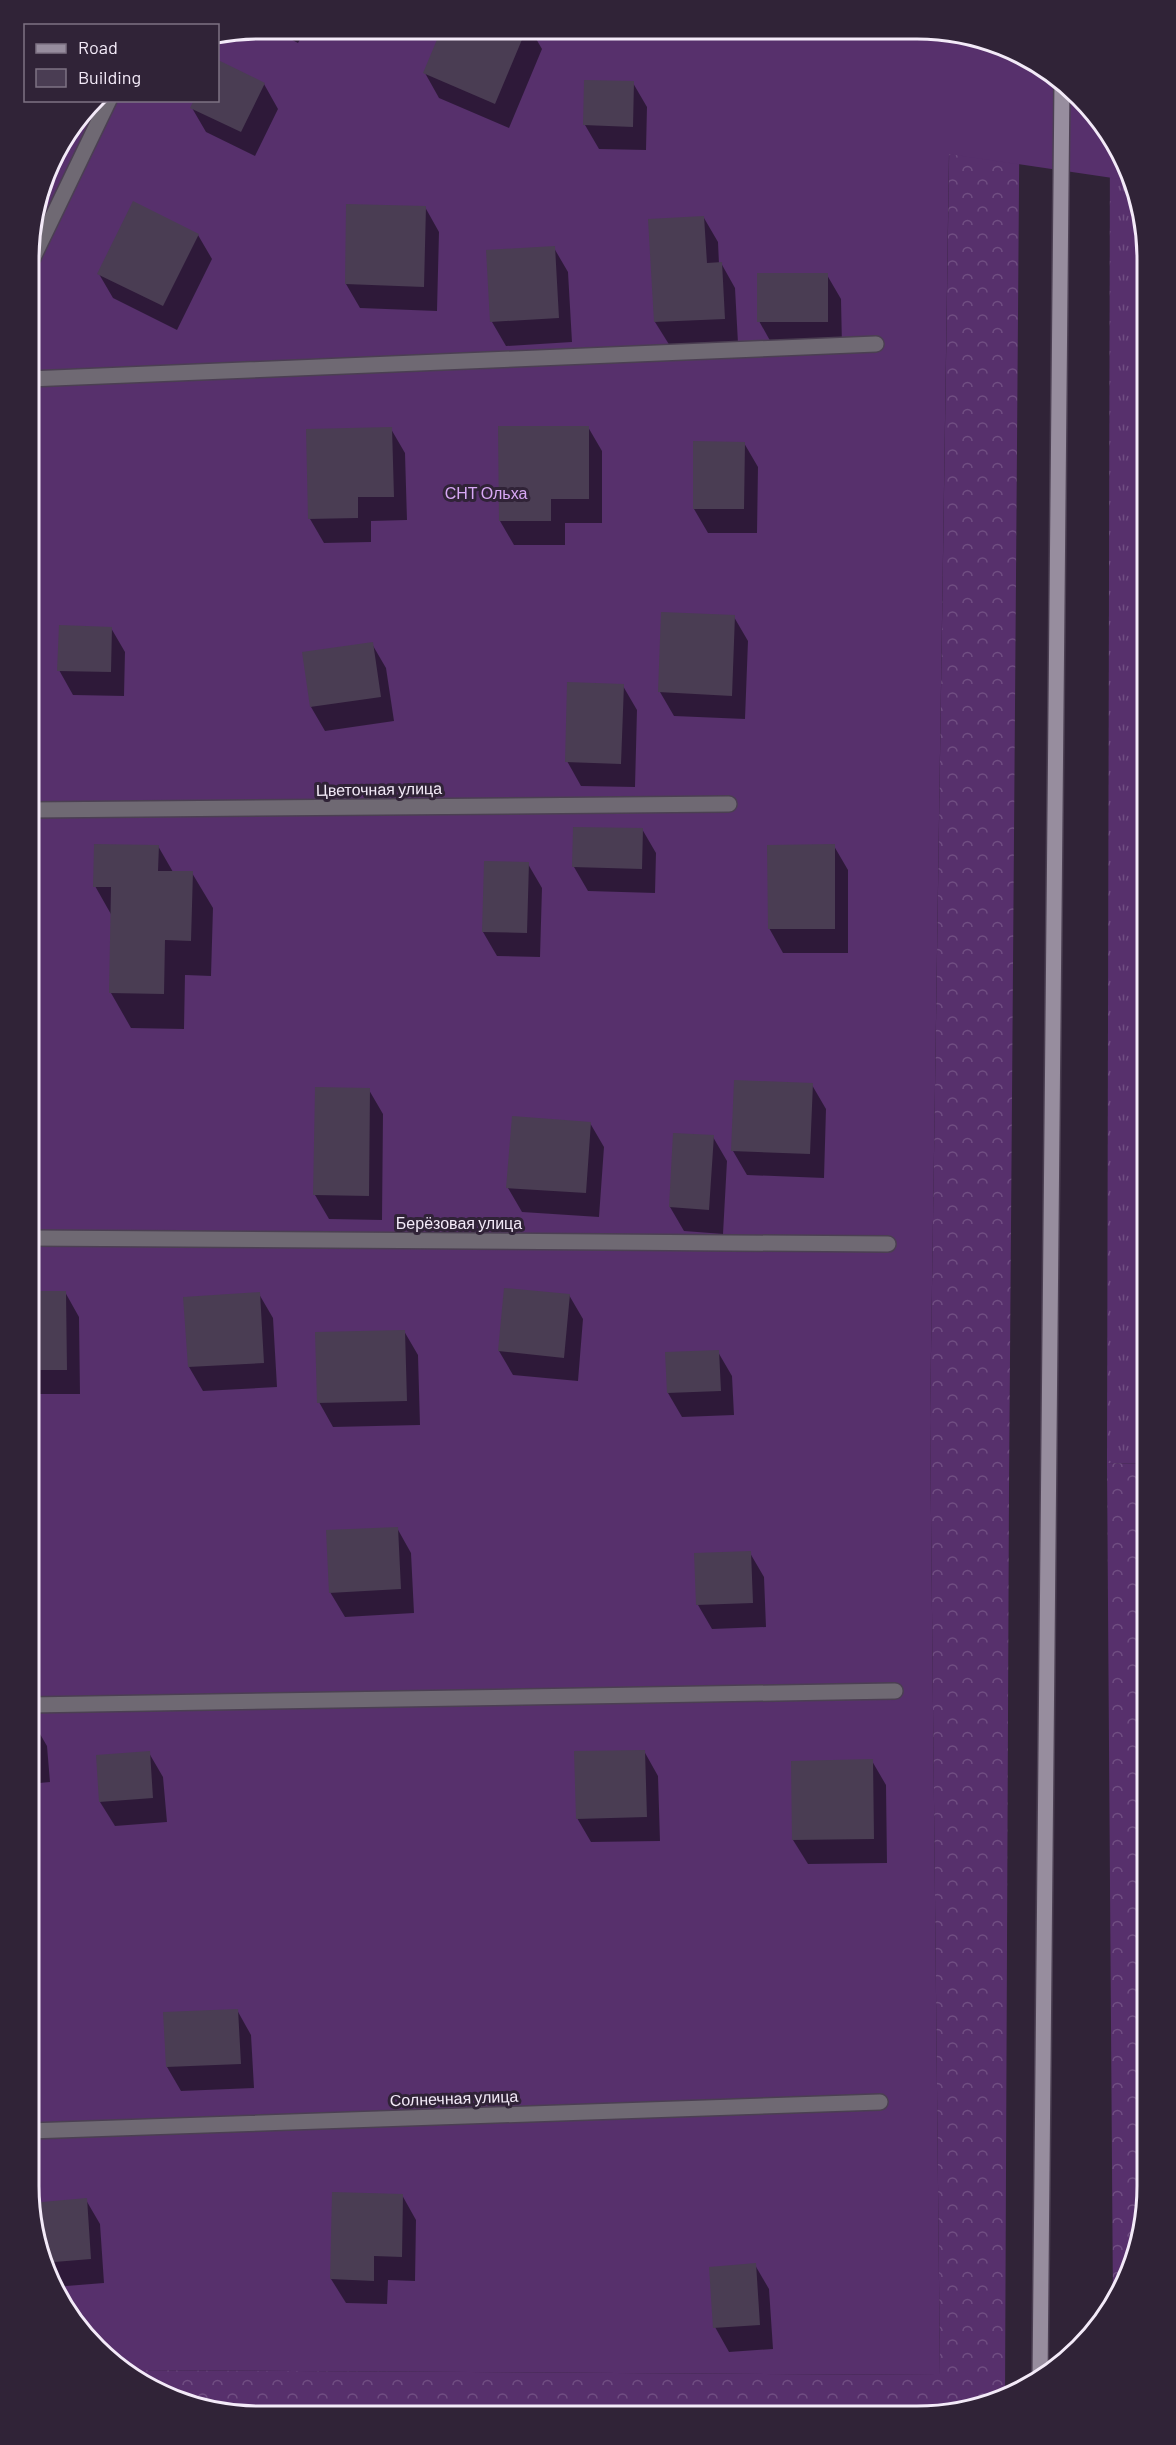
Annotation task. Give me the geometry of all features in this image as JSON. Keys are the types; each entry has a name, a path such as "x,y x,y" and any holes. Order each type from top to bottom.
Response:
{"main road":[{"path":"1040,2368 1062,93"}],"street":[{"path":"39,245 108,102"},
{"path":"39,379 876,344"},
{"name":"Цветочная улица","path":"39,810 729,804"},
{"name":"Берёзовая улица","path":"39,1238 888,1244"},
{"path":"39,1705 895,1691"},
{"name":"Солнечная улица","path":"39,2131 880,2102"}],"green space":[{"name":"СНТ Ольха","path":"244,39 932,39 960,43 1015,62 1062,93 1092,125 1108,149 1122,179 949,154 930,1419 940,2375 139,2370 103,2342 84,2320 62,2284 46,2243 39,2201 39,244 46,202 56,175 68,149 93,114 104,102 219,102 219,43"},
{"path":"951,42 974,46 1020,64 1009,1488 1005,2387 974,2399 932,2406 244,2406 202,2399 161,2383 139,2370 940,2375 930,1419"},
{"path":"1110,153 1130,202 1137,244 1137,1464 1107,1463"},
{"path":"1107,1463 1137,1464 1137,2201 1130,2243 1113,2286"}],"building":[{"path":"437,39 522,39 495,104 423,73"},
{"path":"219,60 265,83 241,132 190,108 193,102 219,102"},
{"path":"584,80 634,81 633,127 583,125"},
{"path":"133,201 199,234 163,306 97,274"},
{"path":"346,204 426,206 424,287 345,284"},
{"path":"704,216 707,263 722,262 725,319 654,322 648,219"},
{"path":"555,246 559,318 490,322 486,250"},
{"path":"757,273 828,273 828,322 757,322"},
{"path":"498,426 589,426 589,499 551,499 551,521 499,521"},
{"path":"392,427 394,497 358,497 358,518 308,519 306,429"},
{"path":"693,441 745,442 744,509 693,509"},
{"path":"661,612 735,615 732,696 658,692"},
{"path":"59,625 112,627 111,672 57,671"},
{"path":"373,642 381,697 310,707 302,652"},
{"path":"567,682 624,684 621,764 565,762"},
{"path":"573,827 643,828 642,869 572,867"},
{"path":"94,844 159,845 158,871 193,871 191,941 165,940 164,994 109,993 111,887 93,887"},
{"path":"835,844 835,929 768,929 767,845"},
{"path":"484,861 529,862 527,933 482,932"},
{"path":"734,1080 813,1083 810,1154 731,1151"},
{"path":"315,1087 370,1088 369,1196 313,1195"},
{"path":"512,1116 591,1122 586,1193 506,1188"},
{"path":"673,1133 714,1135 709,1210 669,1207"},
{"path":"504,1288 570,1294 564,1358 498,1351"},
{"path":"39,1291 66,1291 67,1370 39,1370"},
{"path":"260,1292 264,1363 188,1367 183,1297"},
{"path":"405,1330 407,1401 317,1403 315,1332"},
{"path":"719,1350 721,1391 667,1393 665,1352"},
{"path":"398,1527 401,1589 329,1593 326,1530"},
{"path":"751,1551 753,1603 696,1605 694,1553"},
{"path":"645,1750 647,1817 576,1819 574,1751"},
{"path":"150,1751 153,1798 99,1802 96,1755"},
{"path":"873,1759 874,1839 792,1840 791,1761"},
{"path":"238,2009 241,2064 166,2067 163,2012"},
{"path":"332,2192 403,2194 402,2257 374,2256 374,2281 330,2279"},
{"path":"87,2198 91,2259 53,2262 46,2243 39,2202"},
{"path":"756,2263 760,2325 713,2328 709,2267"}]}
